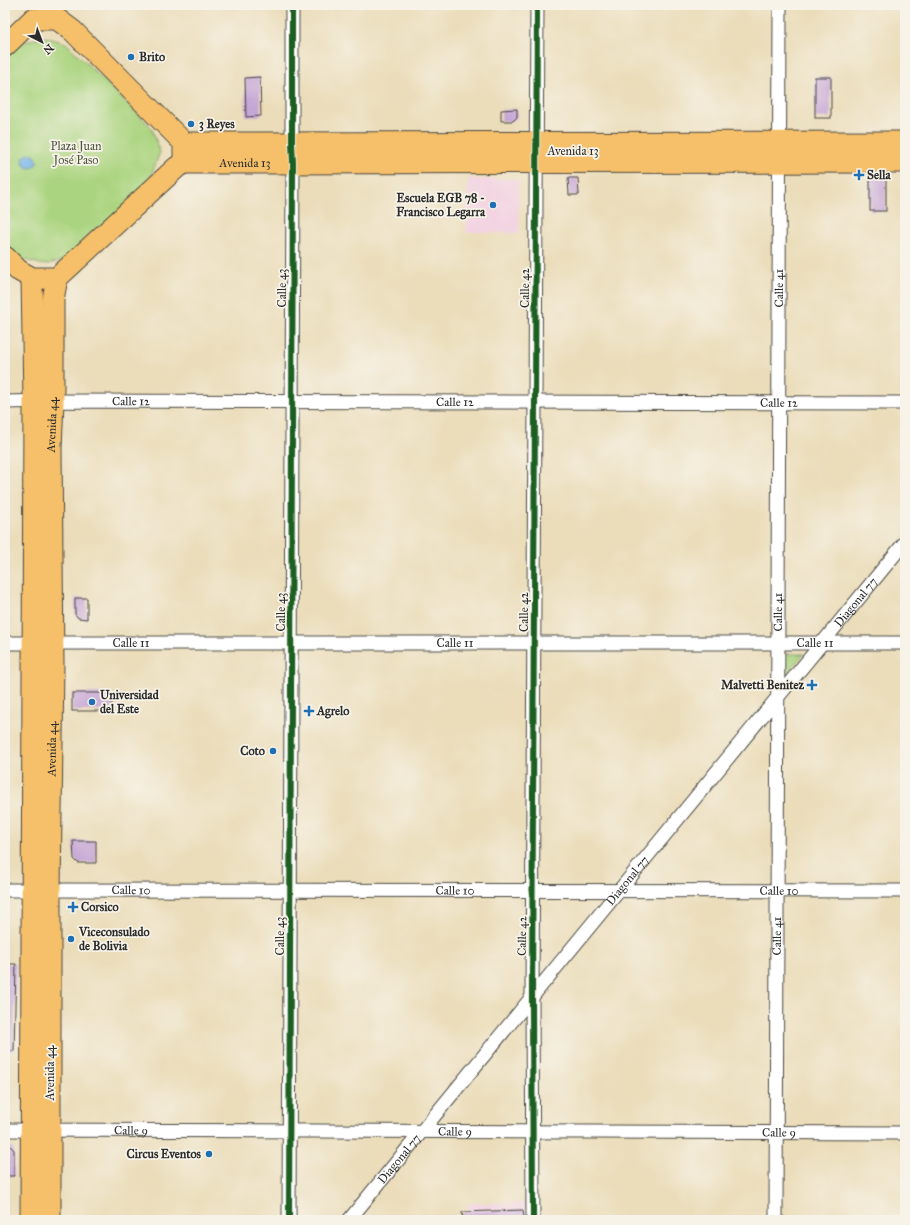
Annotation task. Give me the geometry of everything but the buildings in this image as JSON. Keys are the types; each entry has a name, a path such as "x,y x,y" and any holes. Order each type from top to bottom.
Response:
{"main road":[{"path":"5,46 33,12 57,12 184,153 177,167 57,278 32,278 18,270 5,257"},
{"name":"Avenida 13","path":"184,153 780,152 905,142"},
{"name":"Avenida 13","path":"780,152 905,162"},
{"name":"Avenida 44","path":"32,278 43,402 41,1130 50,1220"},
{"name":"Avenida 44","path":"43,402 53,300 57,278"},
{"name":"Avenida 44","path":"31,1220 41,1130"}],"street":[{"name":"Calle 43","path":"289,1220 293,402 292,5"},
{"name":"Calle 42","path":"533,1220 532,997 534,890 537,5"},
{"name":"Calle 41","path":"776,1220 780,5"},
{"name":"Calle 12","path":"5,402 905,403"},
{"name":"Diagonal 77","path":"349,1220 618,890 905,542"},
{"name":"Calle 11","path":"5,643 905,644"},
{"name":"Calle 10","path":"5,890 905,891"},
{"name":"Calle 9","path":"5,1130 905,1133"}],"shaded area":[{"name":"Escuela EGB 78 - Francisco Legarra","path":"468,179 518,179 519,233 466,232"},
{"path":"468,1203 526,1203 526,1220 468,1220"}],"green space":[{"name":"Plaza Juan José Paso","path":"45,37 66,43 151,127 160,152 150,179 73,258 44,265 21,259 5,244 5,58 21,42"},
{"path":"784,654 804,654 785,675"}],"water":[{"path":"30,154 35,156 37,161 35,166 30,168 25,166 23,161 25,156"}],"cycle path":[{"path":"289,1220 293,163 292,5"},
{"path":"533,1220 532,997 537,5"}],"place":[{"name":"Brito","path":"131,57"},
{"name":"3 Reyes","path":"191,124"},
{"name":"Sella","path":"859,175"},
{"name":"Escuela EGB 78 - Francisco Legarra","path":"493,205"},
{"name":"Malvetti Benitez","path":"812,685"},
{"name":"Universidad del Este","path":"92,702"},
{"name":"Agrelo","path":"309,711"},
{"name":"Coto","path":"273,751"},
{"name":"Corsico","path":"73,907"},
{"name":"Viceconsulado de Bolivia","path":"71,939"},
{"name":"Circus Eventos","path":"209,1154"}]}
